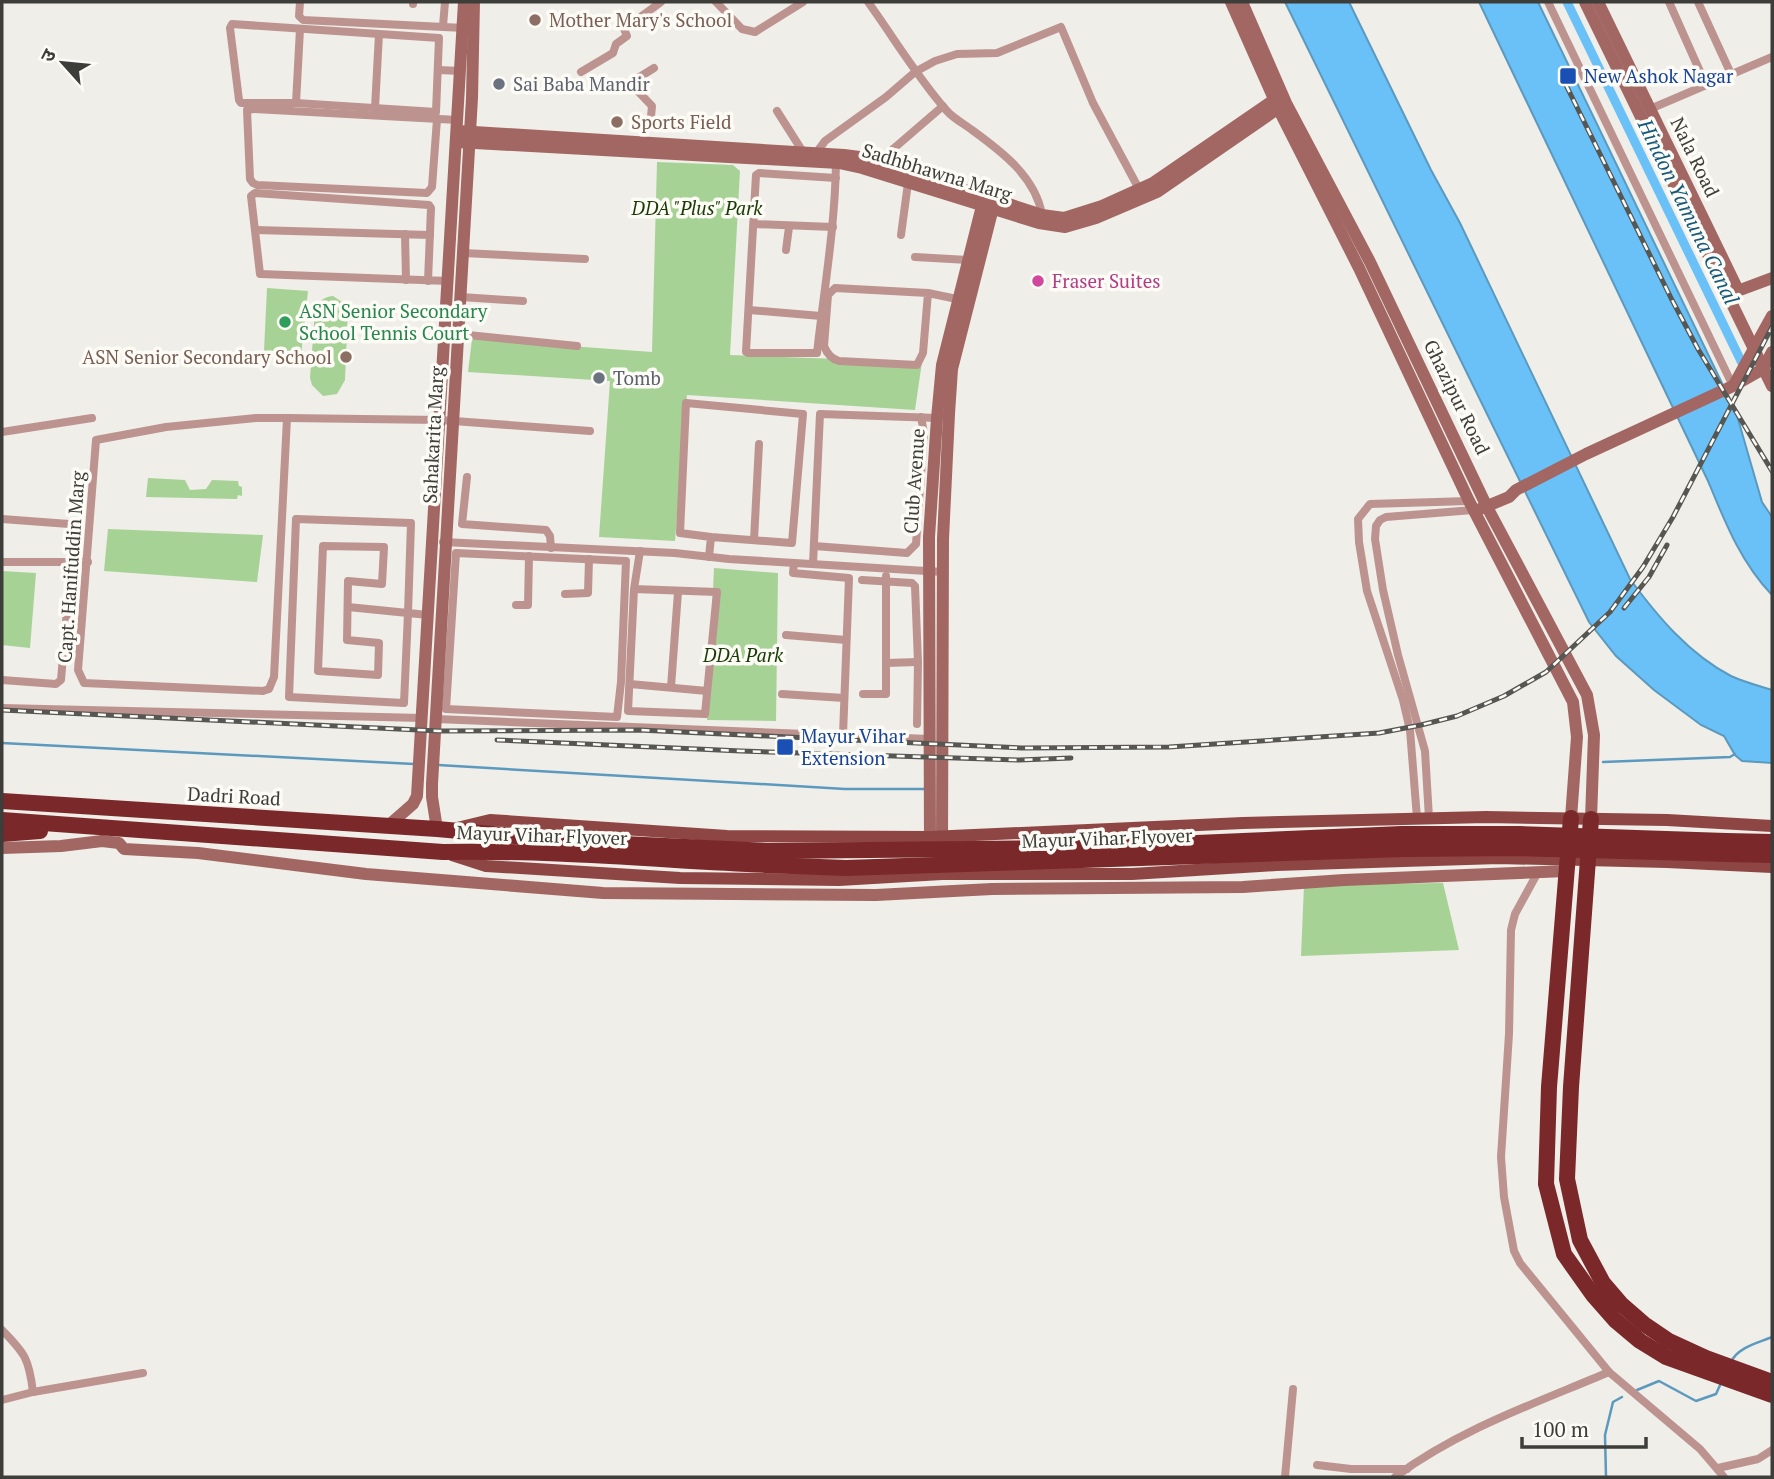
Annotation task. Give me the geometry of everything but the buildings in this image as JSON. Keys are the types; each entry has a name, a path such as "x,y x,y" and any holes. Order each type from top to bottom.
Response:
{"highway":[{"name":"Dadri Road","path":"2,799 125,811 442,829"},
{"path":"1571,818 1549,1087 1546,1184 1564,1254 1593,1295 1615,1320 1666,1357 1704,1365 1749,1380 1772,1382"},
{"path":"1591,819 1574,1042 1567,1179 1580,1240 1603,1283 1621,1304 1704,1365"},
{"path":"2,820 102,826"},
{"path":"2,834 102,826"},
{"name":"Dadri Road","path":"102,826 443,852"},
{"name":"Mayur Vihar Flyover","path":"442,829 529,837 767,851 1080,848 1415,834 1532,834 1772,842"},
{"name":"Mayur Vihar Flyover","path":"443,852 516,851 846,868 1403,849 1519,848 1772,855"},
{"path":"1749,1380 1772,1395"}],"main road":[{"path":"442,829 490,820 727,836 936,836 1423,818 1667,820 1772,826"},
{"path":"1667,820 1658,823 1653,829 1648,843 1655,855 1668,862"},
{"path":"837,836 849,844 855,855 852,867 839,880"},
{"path":"443,852 486,866 680,878 839,880 937,875 1130,880 1276,865 1499,858 1566,866 1589,862 1668,862 1772,867"}],"street":[{"path":"300,2 299,16 303,20 464,27"},
{"path":"443,26 445,2"},
{"name":"Sahakarita Marg","path":"389,825 413,804 417,796 433,541 461,298 461,71 464,2"},
{"name":"Sahakarita Marg","path":"442,829 432,797 432,784 451,542 446,421 448,281 474,2"},
{"path":"581,72 613,53 616,44 627,36 624,29 661,2"},
{"path":"716,2 742,29 755,32 803,2"},
{"path":"868,2 915,72 949,113 1000,150 1018,167 1040,204 1042,215"},
{"name":"Ghazipur Road","path":"1231,2 1471,506 1573,702 1577,737 1571,818"},
{"name":"Ghazipur Road","path":"1242,2 1280,101 1370,262 1587,695 1594,735 1591,819"},
{"path":"1548,2 1731,387"},
{"name":"Nala Road","path":"1585,2 1639,99 1650,109 1733,292"},
{"name":"Nala Road","path":"1598,2 1639,99 1733,292"},
{"path":"1669,2 1706,85"},
{"path":"1699,2 1731,74"},
{"path":"232,24 379,34 439,38 436,113 296,103 241,103 239,100 230,28 232,24"},
{"path":"777,111 810,153 915,72 935,61 957,54 997,53 1061,27 1093,103 1139,189"},
{"path":"296,103 300,29"},
{"path":"375,108 379,34"},
{"path":"1650,109 1772,57"},
{"path":"650,127 652,106 629,83 654,68"},
{"path":"438,70 461,71"},
{"name":"Sadhbhawna Marg","path":"462,133 855,156 878,162 1039,223 1065,227 1096,218 1157,192 1280,101"},
{"name":"Sadhbhawna Marg","path":"462,133 836,163 862,167 908,183 988,203 1064,218 1102,206 1153,183 1280,101"},
{"path":"878,162 943,106"},
{"path":"437,119 432,187 427,193 257,185 250,179 247,110 437,119 462,133"},
{"path":"836,163 836,178 833,227 817,353 748,354 757,175 836,178"},
{"path":"901,235 908,183"},
{"path":"428,281 429,205 255,193 251,198 258,271 262,275 428,281 448,281"},
{"name":"Club Avenue","path":"936,772 929,739 929,537 937,418 942,365 957,299 988,203"},
{"name":"Club Avenue","path":"936,772 952,369 988,203"},
{"path":"754,224 833,227"},
{"path":"786,250 789,227"},
{"path":"256,230 430,235"},
{"path":"405,234 406,280"},
{"path":"463,253 586,259"},
{"path":"915,257 968,260"},
{"path":"1772,278 1733,292 1753,350 1772,386"},
{"path":"928,293 923,354 917,365 839,361 826,351 824,346 828,295 835,288 928,293 957,299"},
{"path":"461,298 523,301"},
{"path":"749,310 821,316"},
{"path":"1731,387 1772,316"},
{"path":"458,334 577,346"},
{"path":"1423,818 1425,751 1383,590 1375,539 1376,526 1380,520 1471,506 1489,501 1506,490 1516,491 1586,454 1731,387 1763,369 1772,352"},
{"path":"686,403 803,414 792,543 711,537 680,533 686,403"},
{"path":"813,564 820,414 937,418"},
{"path":"814,546 907,553 913,549 916,544 924,433 921,417"},
{"path":"2,432 92,418"},
{"name":"Capt. Hanifuddin Marg","path":"288,418 274,677 269,689 263,691 84,683 78,670 96,440 166,427 256,418 288,418 446,421 590,431"},
{"path":"754,540 759,444"},
{"path":"467,477 461,524 546,530 550,536 551,548"},
{"path":"1423,818 1410,730 1403,700 1367,591 1358,523 1364,509 1370,504 1471,506"},
{"path":"1364,509 1380,520"},
{"path":"2,519 74,527 61,680 56,684 2,680"},
{"path":"296,519 411,523 408,613 404,704 289,697 296,519"},
{"path":"709,556 711,537"},
{"path":"433,541 640,551 943,572"},
{"path":"451,542 456,553 446,709 617,717 626,561 456,553"},
{"path":"323,546 384,547 382,583 348,581 348,607 347,640 379,643 379,675 318,671 319,630 323,546"},
{"path":"619,561 620,550"},
{"path":"635,589 717,592 705,715 628,711 635,589 640,551"},
{"path":"516,605 528,605 529,556"},
{"path":"565,594 588,593 589,559"},
{"path":"2,562 88,562"},
{"path":"794,563 792,571 795,573 849,578 843,735"},
{"path":"863,694 886,694 886,569"},
{"path":"862,580 912,583 915,586 917,724"},
{"path":"671,687 678,592"},
{"path":"348,607 428,615"},
{"path":"786,635 846,640"},
{"path":"886,663 918,662"},
{"path":"630,684 707,691"},
{"path":"782,694 844,698"},
{"path":"2,708 422,718"},
{"path":"436,719 929,739"},
{"path":"936,772 937,875"},
{"path":"2,848 61,846 102,841 119,843 124,849 198,853 366,874 603,893 876,895 1130,880 1243,887 1538,872 1566,866"},
{"path":"1538,872 1515,914 1511,930 1508,1067 1501,1157 1504,1197 1516,1257 1609,1372 1700,1450 1724,1477"},
{"path":"2,1330 17,1344 29,1362 33,1392"},
{"path":"1395,1477 1450,1441 1490,1421 1609,1372"},
{"path":"2,1401 33,1392 143,1373"},
{"path":"1285,1477 1293,1390"},
{"path":"1718,1468 1758,1459 1772,1450"},
{"path":"1317,1465 1351,1469 1407,1469"}],"green space":[{"name":"DDA \"Plus\" Park","path":"657,162 733,165 740,171 730,355 922,362 915,410 687,395 675,541 599,537 610,381 468,372 472,339 652,352"},
{"name":"ASN Senior Secondary School Tennis Court","path":"267,288 308,291 301,355 264,351"},
{"path":"333,296 348,306 345,380 337,394 323,396 312,385 310,378 315,311 321,300"},
{"path":"148,478 185,480 190,490 206,489 212,480 238,481 242,487 242,496 238,495 237,499 146,497"},
{"path":"108,529 263,535 257,582 104,571"},
{"name":"DDA Park","path":"714,568 778,573 776,721 707,720"},
{"path":"2,571 36,573 30,648 2,645"},
{"path":"1443,883 1459,950 1301,956 1304,885"}],"water":[{"path":"1285,2 1349,2 1431,170 1460,223 1630,579 1663,621 1701,657 1731,676 1772,690 1772,763 1742,761 1735,755 1724,736 1701,725 1654,690 1616,656 1589,622"},
{"path":"1479,2 1538,2 1736,412 1762,502 1772,517 1772,595 1751,569 1735,541"}],"waterway":[{"name":"Hindon Yamuna Canal","path":"1567,2 1742,363"},
{"path":"2,743 414,764"},
{"path":"1603,762 1730,757 1735,754"},
{"path":"438,765 845,789 925,789"},
{"path":"1731,1362 1743,1349 1772,1337"},
{"path":"1637,1390 1659,1381 1696,1401 1716,1394 1721,1383"},
{"path":"1606,1477 1605,1435 1613,1402 1622,1397"}],"railway":[{"path":"1566,85 1698,349 1772,471"},
{"path":"2,710 439,731 639,730 1022,748 1169,747 1379,733 1421,725 1457,716 1504,696 1546,672 1610,612 1643,567 1673,517 1772,327"},
{"path":"1624,608 1649,577 1667,545"},
{"path":"497,740 1019,760 1071,758"}],"place":[{"name":"Mother Mary's School","path":"535,20"},
{"name":"New Ashok Nagar","path":"1568,76"},
{"name":"Sai Baba Mandir","path":"499,84"},
{"name":"Sports Field","path":"617,122"},
{"name":"Fraser Suites","path":"1038,281"},
{"name":"ASN Senior Secondary School Tennis Court","path":"285,322"},
{"name":"ASN Senior Secondary School","path":"346,357"},
{"name":"Tomb","path":"599,378"},
{"name":"Mayur Vihar Extension","path":"785,747"}]}
